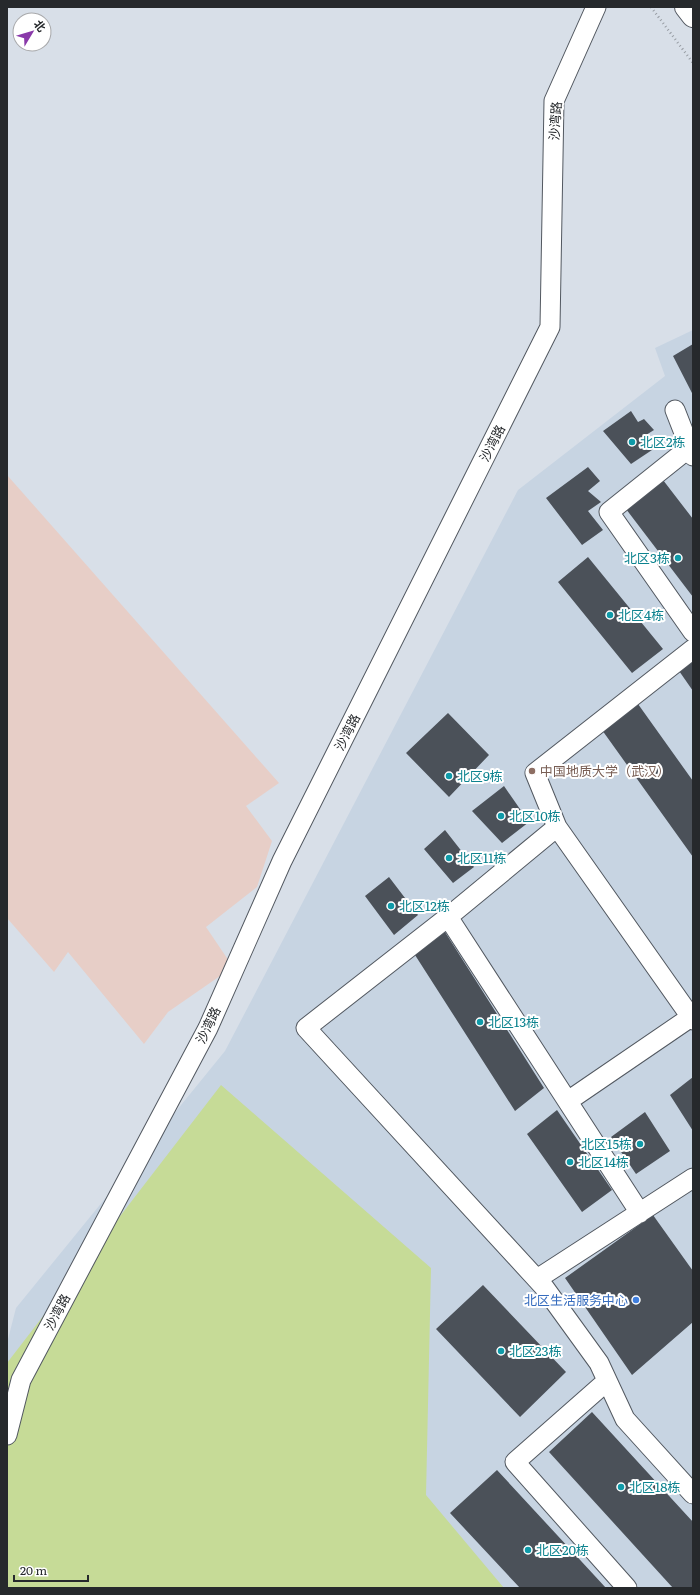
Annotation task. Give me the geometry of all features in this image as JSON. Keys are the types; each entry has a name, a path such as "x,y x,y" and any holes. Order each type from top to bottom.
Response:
{"main road":[{"path":"686,7 693,16"}],"street":[{"name":"沙湾路","path":"7,1435 21,1380 208,1028 282,861 550,327 554,101 596,7"},
{"path":"675,410 691,452 608,512 693,632"},
{"path":"568,1101 692,1019 557,827 535,773 693,650"},
{"path":"557,827 448,917 306,1028 544,1287 599,1363 625,1419 693,1494"},
{"path":"448,917 640,1213"},
{"path":"537,1279 693,1178"},
{"path":"608,1381 515,1462 627,1588"}],"path":[{"path":"651,7 693,63"}],"shaded area":[{"name":"中国地质大学（武汉）","path":"693,330 693,1588 7,1588 7,1343 16,1308 225,1051 518,490 665,376 655,348"},
{"path":"7,475 279,783 246,806 272,841 257,887 206,927 233,967 168,1012 144,1044 68,952 54,972 7,918"}],"green space":[{"path":"221,1085 431,1268 426,1495 504,1588 7,1588 7,1363"}],"building":[{"path":"693,344 693,395 673,356"},
{"name":"北区2栋","path":"631,411 638,422 644,419 654,430 646,435 655,448 631,464 603,431"},
{"path":"588,467 600,481 588,491 601,502 588,511 603,530 582,545 546,498"},
{"name":"北区3栋","path":"663,480 693,519 693,597 626,509"},
{"name":"北区4栋","path":"588,557 663,649 632,673 558,582"},
{"path":"693,655 693,691 677,668"},
{"path":"638,704 693,781 693,857 602,730"},
{"name":"北区9栋","path":"448,713 489,755 449,797 406,753"},
{"name":"北区10栋","path":"504,786 529,822 502,843 472,811"},
{"name":"北区11栋","path":"445,830 474,867 453,883 424,849"},
{"name":"北区12栋","path":"389,877 418,915 394,935 365,896"},
{"name":"北区13栋","path":"445,932 544,1088 515,1111 415,955"},
{"path":"693,1077 693,1131 670,1095"},
{"name":"北区14栋","path":"557,1110 612,1190 582,1212 527,1134"},
{"name":"北区15栋","path":"645,1112 670,1151 636,1174 611,1137"},
{"name":"北区生活服务中心","path":"653,1215 693,1271 693,1322 632,1375 565,1278"},
{"name":"北区23栋","path":"483,1285 566,1372 520,1417 436,1329"},
{"name":"北区18栋","path":"592,1412 693,1522 693,1588 673,1588 549,1452"},
{"name":"北区20栋","path":"497,1470 606,1588 520,1588 450,1513"}],"place":[{"name":"北区2栋","path":"632,442"},
{"name":"北区3栋","path":"678,558"},
{"name":"北区4栋","path":"610,615"},
{"name":"中国地质大学（武汉）","path":"532,771"},
{"name":"北区9栋","path":"449,776"},
{"name":"北区10栋","path":"501,816"},
{"name":"北区11栋","path":"449,858"},
{"name":"北区12栋","path":"391,906"},
{"name":"北区13栋","path":"480,1022"},
{"name":"北区15栋","path":"640,1144"},
{"name":"北区14栋","path":"570,1162"},
{"name":"北区生活服务中心","path":"636,1300"},
{"name":"北区23栋","path":"501,1351"},
{"name":"北区18栋","path":"621,1487"},
{"name":"北区20栋","path":"528,1550"}]}
